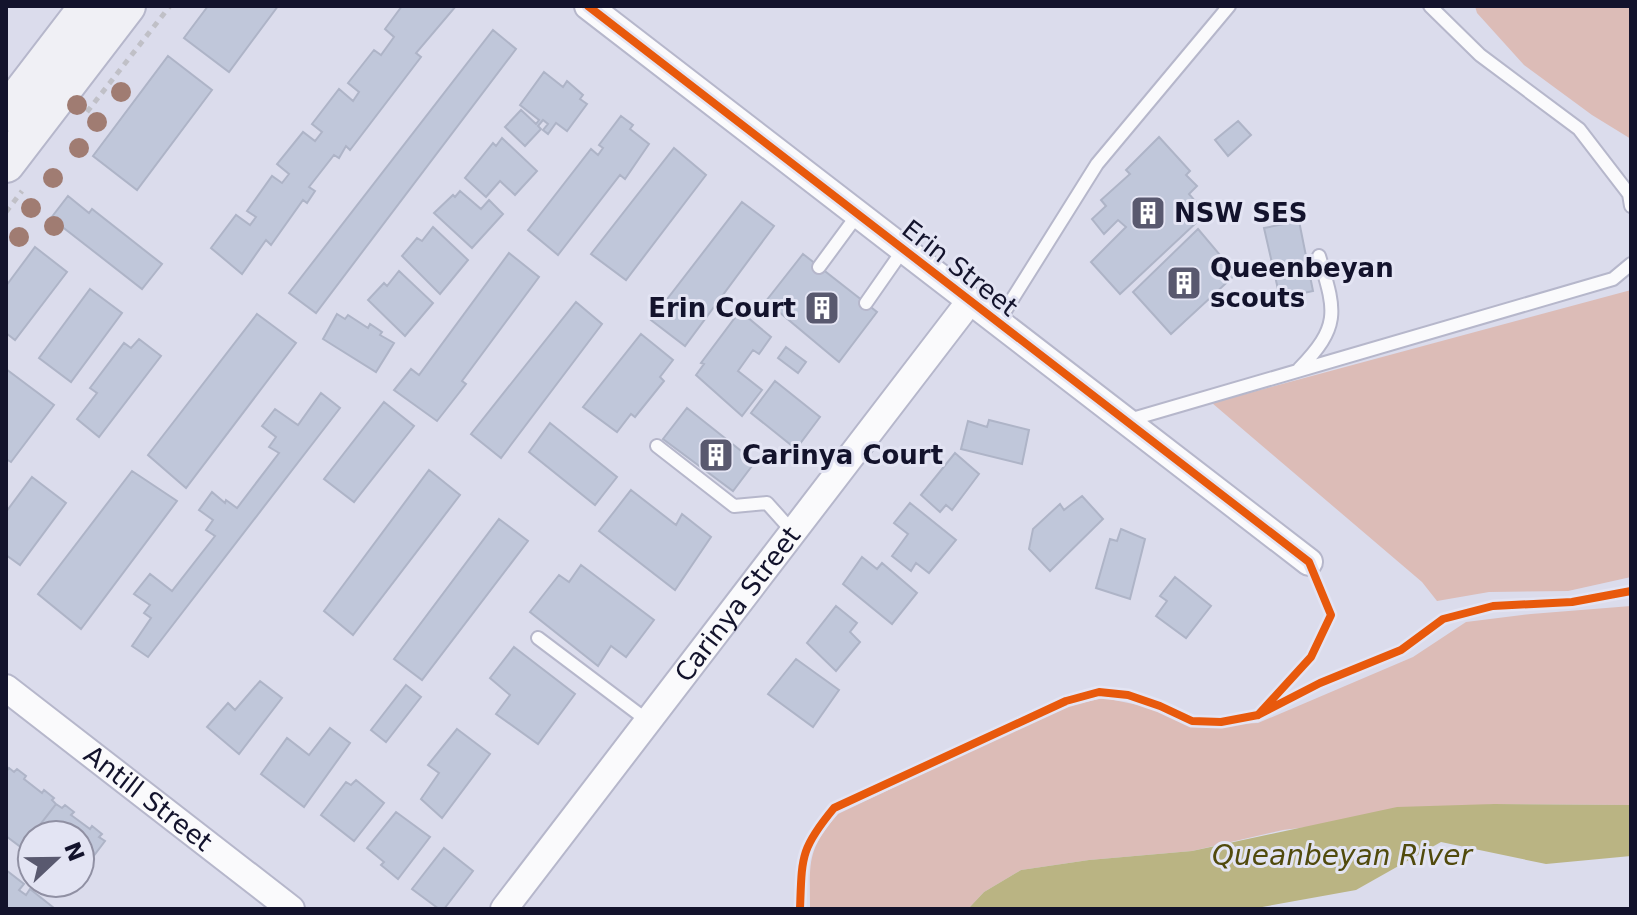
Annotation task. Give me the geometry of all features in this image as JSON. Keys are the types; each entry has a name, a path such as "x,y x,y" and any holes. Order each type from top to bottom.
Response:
{"street":[{"path":"6,113 88,6"},
{"path":"6,164 127,6"},
{"name":"Erin Street","path":"588,6 1309,562"},
{"name":"Carinya Street","path":"504,909 970,301"},
{"name":"Antill Street","path":"6,688 291,909"}],"lane":[{"path":"998,322 1097,164 1229,6"},
{"path":"1430,6 1480,55 1579,129 1629,194 1631,206"},
{"path":"819,267 858,214"},
{"path":"866,303 903,250"},
{"path":"1297,371 1319,349 1331,324 1333,302 1319,256"},
{"path":"1126,421 1613,279 1631,264"},
{"path":"657,446 734,506 767,503 793,532"},
{"path":"538,638 648,721"}],"shaded area":[{"path":"1475,6 1631,6 1631,139 1592,115 1524,65 1477,13"},
{"path":"1631,290 1631,577 1568,591 1489,592 1437,601 1422,582 1212,403"},
{"path":"1631,606 1631,805 1494,804 1283,830 1192,851 1089,860 1021,870 984,892 968,909 810,909 812,858 820,838 838,814 1062,707 1104,698 1148,707 1191,726 1258,723 1413,657 1466,622"}],"water":[{"name":"Queanbeyan River","path":"1631,805 1631,856 1546,864 1441,842 1356,890 1251,909 968,909 984,892 1021,870 1089,860 1192,851 1397,807"}],"building":[{"path":"208,6 278,6 229,72 184,38"},
{"path":"402,6 456,6 416,53 421,57 350,150 346,146 339,158 334,155 309,187 315,191 307,203 303,200 271,245 266,240 242,274 211,248 236,215 250,225 256,217 247,211 272,176 282,183 289,174 277,164 303,132 315,141 322,132 312,124 339,89 353,101 359,92 348,83 374,50 381,55 394,37 385,29"},
{"path":"493,30 516,49 316,313 289,293"},
{"path":"168,56 212,90 137,190 93,156"},
{"path":"544,72 563,87 567,81 583,95 580,99 587,104 567,131 556,123 548,134 543,130 548,124 543,120 538,126 541,129 525,146 505,127 521,110 536,124 539,120 520,105"},
{"path":"621,116 633,125 630,129 649,144 625,179 620,175 558,255 528,230 591,149 598,155 603,148 599,145"},
{"path":"1238,121 1251,135 1228,156 1215,140"},
{"name":"NSW SES","path":"1159,137 1190,171 1186,175 1197,186 1189,194 1202,209 1192,217 1197,222 1120,294 1091,262 1126,227 1118,220 1104,234 1092,219 1106,206 1101,200 1130,174 1126,170"},
{"path":"502,138 537,171 515,195 500,181 486,197 465,178 493,143 496,146"},
{"path":"674,148 706,175 626,280 591,254"},
{"path":"460,191 481,209 489,200 503,214 472,248 434,213"},
{"path":"68,196 89,213 92,209 162,264 142,289 51,218"},
{"path":"742,202 774,226 685,346 651,320"},
{"path":"1299,221 1313,291 1280,298 1264,228"},
{"path":"433,227 468,260 440,294 402,256 417,238 422,241"},
{"name":"Queenbeyan scouts","path":"1198,229 1236,274 1171,334 1133,292"},
{"path":"35,247 67,272 15,340 6,333 6,286"},
{"path":"509,253 539,277 462,381 466,384 437,421 394,390 411,369 419,375"},
{"name":"Erin Court","path":"803,254 877,312 839,362 766,301"},
{"path":"399,271 433,303 405,336 368,300 384,283 387,286"},
{"path":"90,289 122,313 71,382 39,358"},
{"path":"576,302 602,324 501,458 471,434"},
{"path":"740,311 771,337 759,354 753,350 738,371 762,390 742,416 696,375 704,364 701,363"},
{"path":"257,314 296,343 186,488 148,455"},
{"path":"337,314 345,319 348,315 368,328 370,324 382,332 380,335 394,343 376,372 323,339"},
{"path":"641,334 673,360 660,377 664,381 635,417 631,414 617,432 583,407"},
{"path":"139,339 161,356 99,437 77,419 97,393 90,388 124,343 131,348"},
{"path":"786,347 806,362 798,373 778,358"},
{"path":"6,369 54,405 11,462 6,459"},
{"path":"775,381 820,417 796,449 751,413"},
{"path":"321,393 340,408 148,657 132,646 151,618 144,613 150,605 134,594 150,574 172,591 215,536 206,530 213,520 199,510 212,492 237,508 279,453 269,447 276,437 262,426 275,409 298,425"},
{"path":"384,402 414,426 354,502 324,479"},
{"name":"Carinya Court","path":"687,408 755,462 733,491 663,439"},
{"path":"989,420 1029,430 1022,464 961,449 968,421 987,427"},
{"path":"550,423 617,477 595,505 529,452"},
{"path":"955,453 979,474 952,510 946,505 940,512 921,495"},
{"path":"429,470 460,495 353,635 324,611"},
{"path":"132,471 177,501 81,629 38,594"},
{"path":"32,477 66,503 20,565 6,555 6,512"},
{"path":"631,490 676,525 682,514 711,537 675,590 599,531"},
{"path":"1082,496 1103,519 1050,571 1029,549 1033,529 1060,504 1064,510"},
{"path":"910,503 956,540 929,573 916,563 911,571 892,556 908,534 894,523"},
{"path":"499,519 528,541 422,680 394,659"},
{"path":"1121,529 1145,539 1130,599 1096,588 1110,539 1117,541"},
{"path":"862,557 877,569 882,563 917,593 892,624 843,584"},
{"path":"581,565 654,620 626,657 611,646 598,666 530,612 559,575 569,582"},
{"path":"1175,577 1211,606 1186,638 1156,616 1167,601 1160,596"},
{"path":"836,606 857,623 850,632 860,642 836,671 807,643"},
{"path":"514,647 575,694 538,744 496,714 510,695 490,678"},
{"path":"796,659 839,690 813,727 768,694"},
{"path":"260,681 282,698 239,754 207,727 228,703 235,710"},
{"path":"406,685 421,697 386,742 371,730"},
{"path":"330,728 350,743 304,807 261,774 287,738 309,755"},
{"path":"457,729 490,754 442,818 421,799 439,773 428,765"},
{"path":"9,768 14,772 17,769 26,776 24,779 54,798 52,800 56,804 44,819 16,819 16,844 6,836 6,772"},
{"path":"356,780 384,803 354,841 321,815 346,782 351,785"},
{"path":"56,804 62,808 65,805 74,812 71,815 76,819 44,819"},
{"path":"396,812 430,837 398,879 367,848"},
{"path":"96,829 105,841 96,853"},
{"path":"444,848 473,871 444,909 439,909 412,889"},
{"path":"6,870 16,878 16,899 43,899 54,908 6,909"}],"cycle path":[{"path":"588,6 1309,562 1331,615 1311,657 1258,715"},
{"path":"800,909 805,854 834,808 1066,701 1099,692 1128,695 1192,721 1221,722 1258,715 1320,683 1401,650 1443,619 1493,606 1572,602 1631,591"}],"place":[{"name":"NSW SES","path":"1148,213"},
{"name":"Queenbeyan scouts","path":"1184,283"},
{"name":"Erin Court","path":"822,308"},
{"name":"Carinya Court","path":"716,455"}]}
